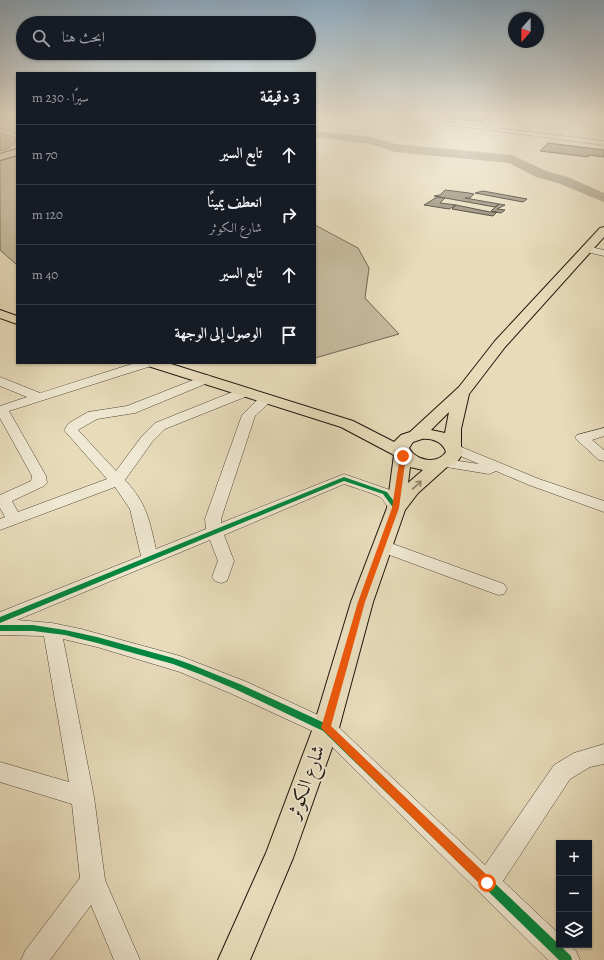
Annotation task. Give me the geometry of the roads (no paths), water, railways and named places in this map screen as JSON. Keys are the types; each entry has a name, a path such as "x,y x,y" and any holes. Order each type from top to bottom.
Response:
{"main road":[{"path":"396,508 402,454 400,448 404,440 416,435 464,390 500,344 604,230"},
{"path":"0,314 16,320"},
{"path":"156,364 347,424 416,435 438,436 449,442 453,447"},
{"path":"396,508 412,489 453,456 455,416 464,390"},
{"path":"347,424 416,463 424,465 443,464"},
{"name":"شارع الكوثر","path":"234,960 279,858 326,728 362,602 396,508"}],"street":[{"path":"586,249 604,253"},
{"path":"15,520 4,501 6,498 33,487 39,482 39,476 1,410 144,364"},
{"path":"150,558 138,509 129,494 71,430 93,415 130,410 206,379"},
{"path":"0,381 40,398"},
{"path":"0,525 117,481 147,439 160,426 245,392"},
{"path":"221,577 226,561 214,531 213,520 249,415 266,399"},
{"path":"604,432 582,438 604,457"},
{"path":"453,447 534,482 604,507"},
{"path":"443,464 484,469 534,482"},
{"path":"0,620 344,479 385,493 396,508"},
{"path":"382,546 498,589"},
{"path":"0,628 20,627 52,630 104,642 186,666 283,707 326,728 567,960"},
{"path":"52,630 84,797 93,881 127,960"},
{"path":"487,883 562,772 574,762 593,755 604,754"},
{"path":"0,772 84,797"},
{"path":"34,960 93,881"}],"waterway":[{"path":"515,161 541,174 563,180 604,198"}]}
